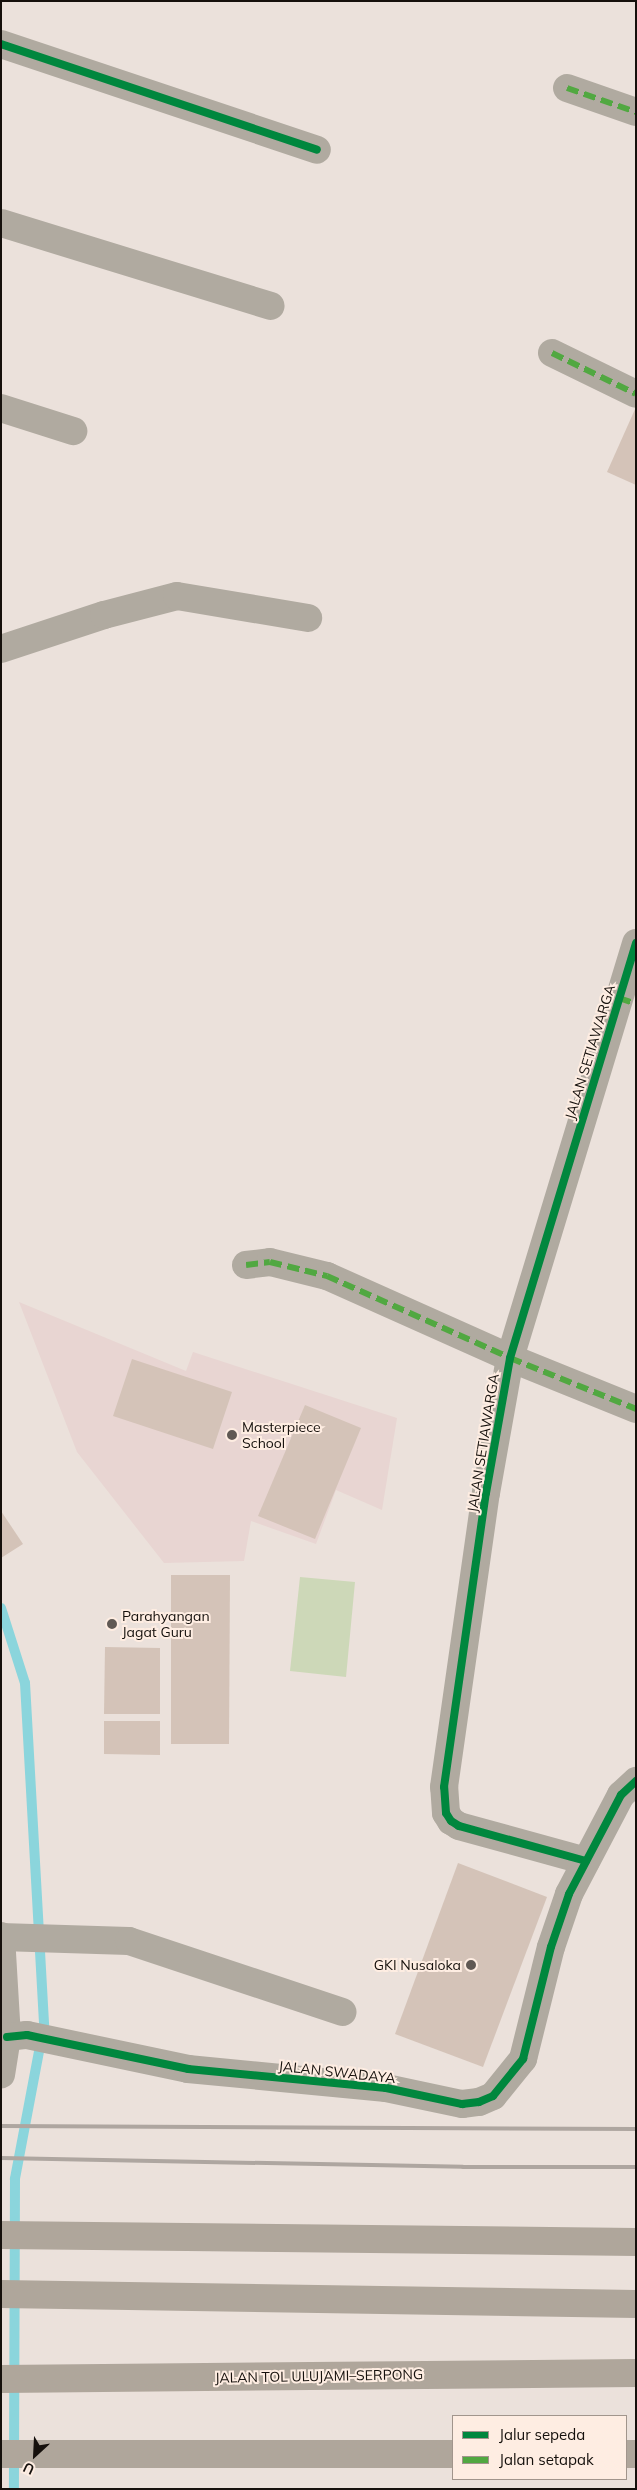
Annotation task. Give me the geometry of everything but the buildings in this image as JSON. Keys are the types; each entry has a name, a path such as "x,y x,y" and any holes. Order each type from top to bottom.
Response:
{"highway":[{"path":"1,2234 636,2242"},
{"path":"539,2241 636,2251"},
{"path":"1,2294 636,2304"},
{"name":"JALAN TOL ULUJAMI–SERPONG","path":"1,2379 636,2373"},
{"path":"1,2454 452,2454"}],"street":[{"path":"1,44 316,150"},
{"path":"567,88 636,112"},
{"path":"1,223 270,306"},
{"path":"552,353 636,394"},
{"path":"1,408 73,431"},
{"path":"1,649 104,615 176,596 308,618"},
{"name":"JALAN SETIAWARGA","path":"586,1860 459,1826 451,1821 446,1812 444,1787 486,1493 510,1358 627,1001 636,944"},
{"path":"246,1265 278,1263 327,1276 510,1358 636,1409"},
{"name":"JALAN SWADAYA","path":"29,2038 188,2069 386,2088 462,2104 479,2102 493,2096 523,2059 551,1947 569,1894 621,1795 636,1781"},
{"path":"1,2075 29,2038 20,1938 129,1941 342,2012"}],"shaded area":[{"name":"Masterpiece School","path":"19,1302 186,1371 193,1352 397,1418 382,1510 336,1490 316,1544 251,1521 244,1561 164,1563 77,1452"}],"green space":[{"path":"300,1577 355,1582 346,1677 290,1671"}],"waterway":[{"path":"1,1608 25,1683 44,2025 15,2179 14,2489"}],"railway":[{"path":"1,2126 636,2129"},
{"path":"1,2158 463,2167 636,2167"}],"marked path":[{"path":"567,88 636,112"},
{"path":"552,353 636,394"},
{"path":"619,998 636,1004"},
{"path":"246,1265 270,1262 327,1276 510,1358 636,1409"}],"cycle path":[{"path":"1,44 317,150"},
{"path":"586,1861 459,1826 451,1821 446,1813 444,1787 486,1493 510,1358 636,943"},
{"path":"7,2037 27,2035 188,2069 386,2088 462,2104 479,2102 493,2096 523,2059 551,1947 569,1894 621,1795 636,1781"}],"place":[{"name":"Masterpiece School","path":"232,1435"},
{"name":"Parahyangan Jagat Guru","path":"112,1624"},
{"name":"GKI Nusaloka","path":"471,1965"}]}
